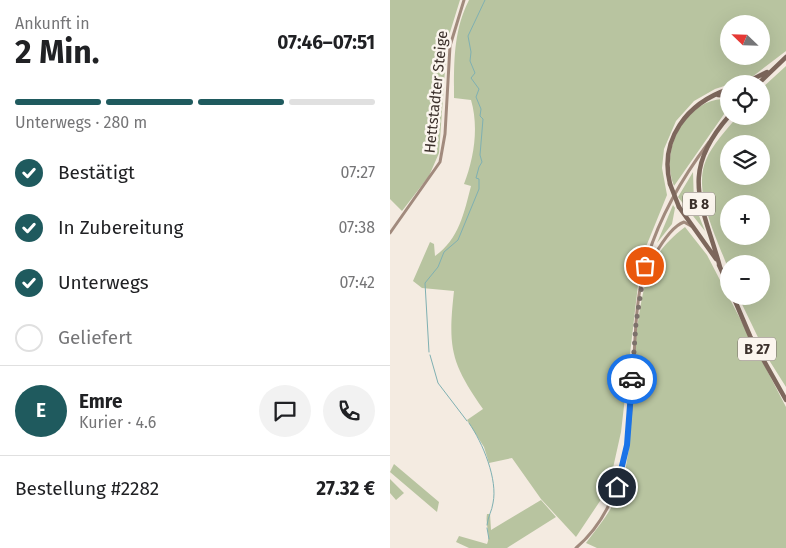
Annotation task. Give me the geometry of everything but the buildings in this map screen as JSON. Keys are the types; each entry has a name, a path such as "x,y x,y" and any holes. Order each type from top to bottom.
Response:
{"main road":[{"name":"Hettstadter Steige","path":"390,233 440,162 445,134 450,46 464,0"},
{"path":"767,75 786,58"},
{"path":"761,75 773,69"},
{"path":"720,93 690,111 674,134 668,157 670,184 679,207 720,267"},
{"path":"712,96 720,96"},
{"name":"B 8","path":"720,267 698,192 700,166 710,139 722,125"},
{"path":"576,548 595,527 617,487 627,445 640,287 652,243 665,214 690,169 710,139"},
{"path":"642,278 655,255 679,224 686,223 696,230"},
{"name":"B 27","path":"737,305 750,336 786,400"}],"green space":[{"path":"390,0 460,0 447,42 439,153 429,176 402,211 390,199"},
{"path":"469,0 786,0 786,51 770,63 770,15 720,15 720,65 768,65 755,75 720,75 720,87 694,101 676,121 664,149 662,168 667,195 641,259 621,432 613,468 604,495 576,537 541,499 512,458 489,463 484,447 467,420 483,409 464,379 454,353 451,326 454,291 422,288 413,281 430,242 434,244 435,256 450,242 455,234 463,216 471,186 464,184 473,153 475,121 473,110 471,100 454,98 456,48 460,24"},
{"path":"786,66 786,387 769,360 742,305 770,305 770,255 723,255 708,216 702,186 706,160 720,139 720,185 770,185 770,135 723,135 731,125 770,125 770,81"},
{"path":"720,99 720,120 674,186 670,173 670,158 678,131 696,109 708,102"},
{"path":"693,172 694,203 705,231 678,197"},
{"path":"673,205 675,208 672,224 657,243"},
{"path":"685,227 707,255 720,280 720,305 733,305 786,407 786,548 597,548 586,543 613,505 623,481 629,449 635,352 642,300 647,278 654,261 672,238"},
{"path":"394,464 439,502 437,512 390,472"},
{"path":"390,479 404,493 396,500 390,493"},
{"path":"541,500 556,517 507,548 469,548 456,542 459,536 487,544 487,514 490,514 491,530"}],"waterway":[{"path":"429,352 425,283 438,267 444,252 458,240 479,189 479,179 476,178 482,162 480,155 483,119 480,116 481,109 476,97 479,89 471,78 475,73 470,61 471,52 468,36 485,0"},
{"path":"430,355 438,383 467,421"},
{"path":"469,423 484,451 493,484 493,503 487,525"},
{"path":"487,528 489,539"}],"way so far":[{"path":"632,379 640,287 645,266"}],"route":[{"path":"617,487 627,445 632,379"}]}
